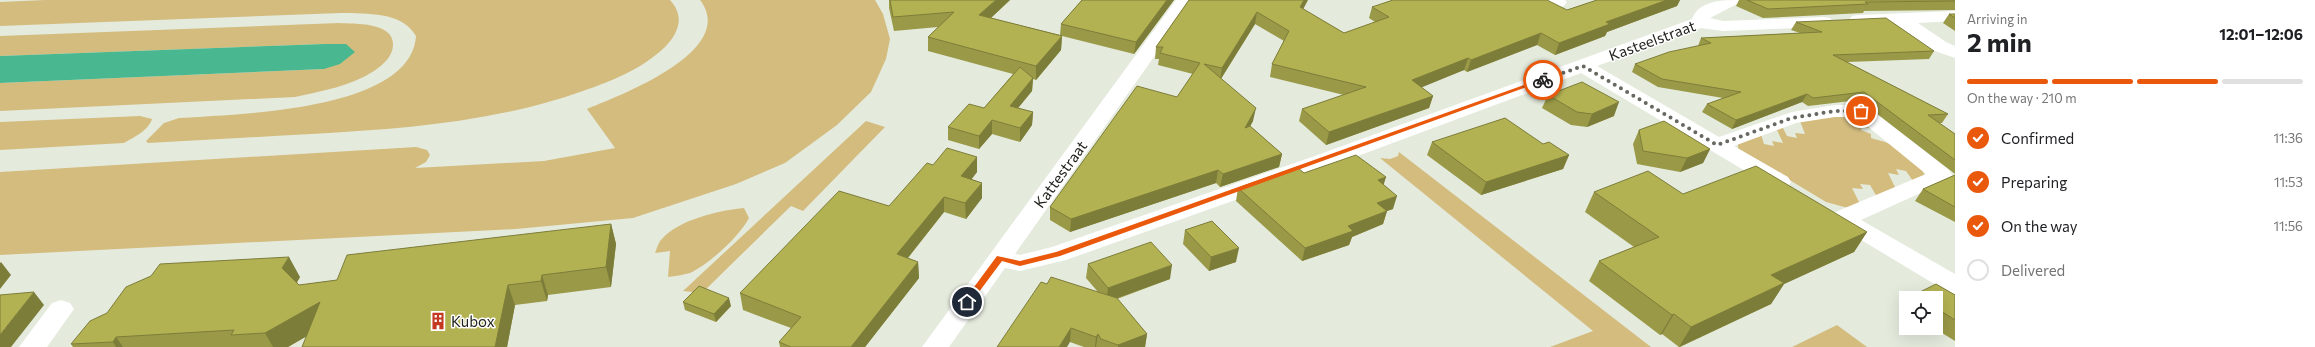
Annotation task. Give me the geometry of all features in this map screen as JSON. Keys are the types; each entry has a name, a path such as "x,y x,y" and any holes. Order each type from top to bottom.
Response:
{"street":[{"name":"Kattestraat","path":"935,347 1185,0"},
{"path":"1700,22 1703,14 1731,0"},
{"name":"Kasteelstraat","path":"1000,258 1020,264 1057,254 1312,165 1700,22 1723,26 1955,16"},
{"path":"1900,19 1939,46 1955,52"},
{"path":"1583,66 1797,192"},
{"path":"1717,145 1792,118 1835,111 1861,111 1941,175 1843,219"},
{"path":"1823,207 1955,284"},
{"path":"32,347 61,309"}],"shaded area":[{"path":"45,0 670,0 678,12 679,18 677,30 670,42 656,55 637,68 605,83 583,91 550,102 517,110 449,122 380,130 148,143 146,141 164,123 179,118 277,110 316,104 353,94 385,80 407,61 416,36 410,28 393,18 372,14 341,13 0,26 0,2"},
{"path":"700,0 875,0 883,14 890,39 886,59 871,92 837,125 785,163 736,184 633,218 516,229 0,255 0,172 416,147 427,150 430,155 426,162 415,168 544,161 615,148 587,109 624,94 647,82 670,69 690,53 703,37 708,19"},
{"path":"339,23 363,24 381,28 392,37 393,49 387,60 374,71 356,81 326,90 295,97 0,111 0,83 324,69 324,44 0,56 0,36"},
{"path":"346,44 355,52 340,64 324,69 0,83 0,56"},
{"path":"140,116 152,119 148,127 124,143 0,150 0,122"},
{"path":"1826,116 1856,118 1875,127 1882,132 1862,126 1861,130 1871,134 1871,138 1897,146 1910,154 1915,159 1925,176 1913,181 1906,171 1896,169 1899,175 1888,173 1896,189 1877,197 1870,185 1860,184 1863,189 1852,188 1860,204 1848,208 1826,202 1738,149 1738,144 1761,134 1764,144 1774,146 1772,141 1783,143 1776,128 1782,126 1787,136 1797,138 1795,133 1805,134 1800,121"},
{"path":"866,121 885,127 803,211 791,206 702,293 683,291"},
{"path":"1399,152 1651,347 1550,347 1593,331 1380,158 1390,159 1398,156"},
{"path":"744,208 749,218 738,233 723,249 698,269 690,273 668,277 670,251 655,253 661,240 669,232 678,226 700,217 723,211"},
{"path":"1837,325 1867,347 1792,347"}],"building":[{"path":"890,0 996,0 979,15 1062,36 1036,66 928,37 954,12 893,17"},
{"path":"1082,0 1167,0 1136,42 1061,24"},
{"path":"1189,0 1304,0 1300,7 1344,33 1389,17 1372,7 1393,0 1547,0 1567,10 1597,0 1667,0 1606,22 1610,24 1559,43 1541,33 1471,60 1468,58 1412,80 1433,96 1329,132 1302,109 1366,87 1272,64 1289,31 1257,12 1222,68 1204,64 1256,108 1245,128 1250,126 1282,154 1223,174 1218,170 1071,219 1050,207 1137,86 1177,97 1200,63 1160,53 1163,47 1156,47"},
{"path":"1747,0 1955,1 1865,2 1868,4 1768,9"},
{"path":"1949,14 1955,14 1955,18"},
{"path":"1886,18 1934,51 1833,55 1948,114 1928,115 1955,134 1955,160 1864,92 1813,98 1807,94 1736,120 1707,104 1741,92 1662,79 1635,64 1669,52 1711,43 1701,38 1822,32 1796,22"},
{"path":"1020,67 1033,78 1010,106 1033,112 1020,128 992,120 979,136 948,127 969,104 984,108"},
{"path":"1582,82 1619,102 1592,114 1577,112 1548,95"},
{"path":"1505,118 1543,144 1549,142 1569,155 1486,182 1432,142"},
{"path":"1664,121 1710,149 1687,158 1643,151 1639,130"},
{"path":"947,148 977,157 961,176 982,183 965,203 944,197 897,254 918,262 851,347 791,347 779,342 801,317 740,293 839,191 889,206 927,163 933,165"},
{"path":"1356,155 1386,177 1378,180 1397,196 1377,203 1387,211 1348,226 1353,231 1305,248 1238,188 1297,167 1304,173"},
{"path":"1756,166 1867,232 1771,275 1784,283 1691,327 1674,314 1672,315 1599,261 1659,237 1594,192 1648,171 1683,194"},
{"path":"1955,175 1955,207 1923,189"},
{"path":"1212,221 1239,248 1211,257 1185,230"},
{"path":"611,224 606,267 542,275 541,281 508,285 495,347 302,347 320,302 265,333 231,335 234,330 116,337 113,342 71,344 90,321 107,313 126,287 151,276 160,264 289,257 282,268 299,285 337,280 347,255"},
{"path":"1151,242 1172,265 1108,288 1088,264"},
{"path":"1051,277 1117,298 1147,334 1118,345 1101,339 1098,334 1096,337 1071,328 1059,347 997,347 1041,282 1047,284"},
{"path":"1936,284 1955,295 1955,320 1943,312 1943,291 1922,291"},
{"path":"699,286 729,298 714,314 683,302"},
{"path":"34,292 0,335 0,295"}],"way so far":[{"path":"1543,80 1583,66 1717,145 1792,118 1835,111 1861,111"}],"place":[{"name":"Kubox","path":"438,321"}],"route":[{"path":"967,302 1000,258 1020,264 1057,254 1320,162 1543,80"}]}
